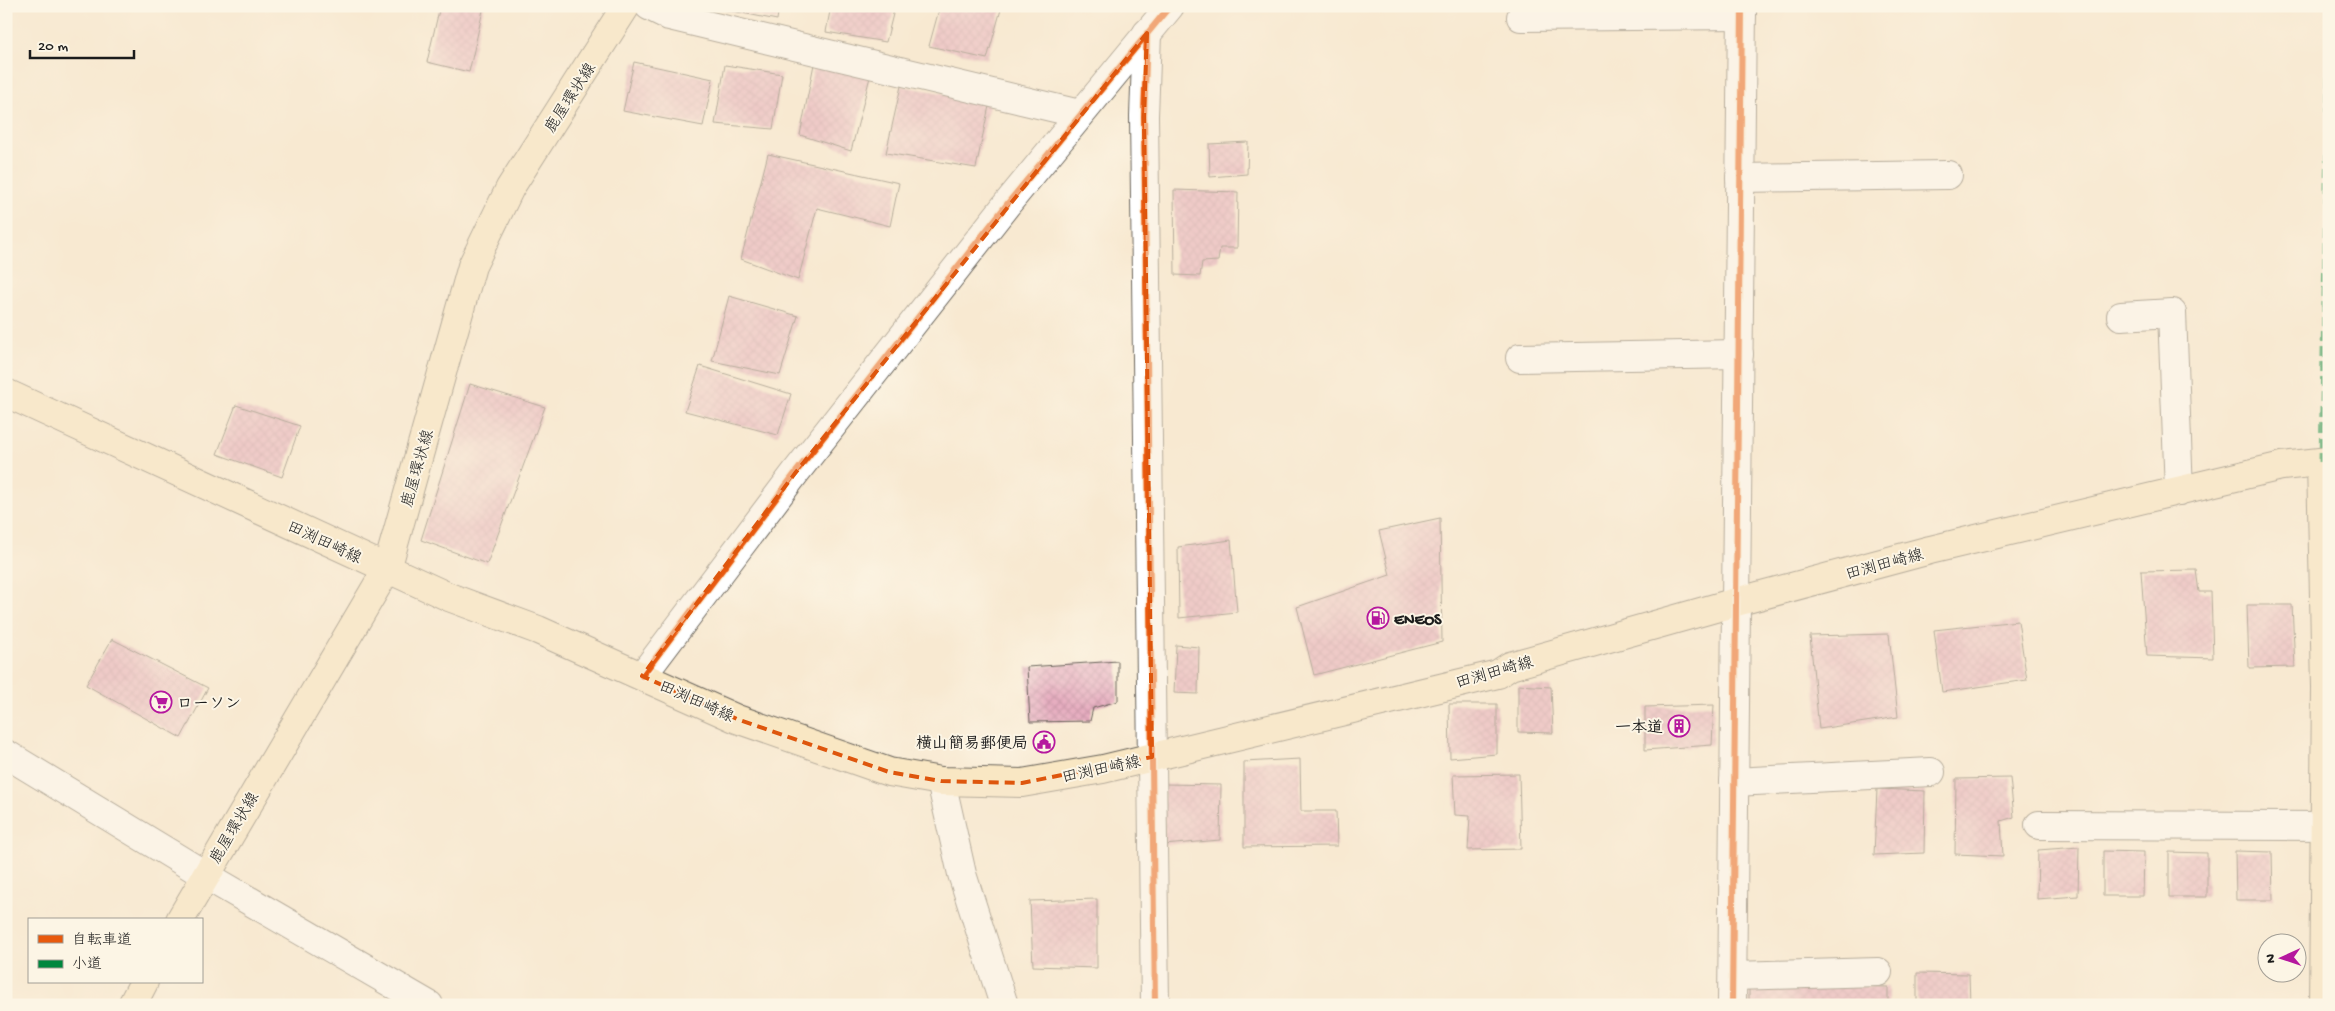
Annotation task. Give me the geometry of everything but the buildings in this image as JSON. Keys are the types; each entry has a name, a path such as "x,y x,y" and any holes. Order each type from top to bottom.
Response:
{"main road":[{"name":"鹿屋環状線","path":"181,918 387,569 472,266 510,188 626,6"},
{"name":"田渕田崎線","path":"6,393 387,569 450,597 538,630 737,719 889,772 941,781 1022,783 1103,769 1498,674 1510,666 1736,602 1930,550 2282,466 2325,462"},
{"path":"2323,1005 2327,826 2325,462"},
{"path":"132,1005 143,984"}],"street":[{"path":"649,6 669,16 1080,114"},
{"path":"642,676 802,465 1080,114 1170,6"},
{"path":"1521,17 1742,10 1732,1005"},
{"path":"1148,33 1144,116 1155,1005"},
{"path":"1740,178 1948,175"},
{"path":"2120,316 2172,313 2179,491"},
{"path":"1520,358 1738,354"},
{"path":"6,754 205,875 429,1005"},
{"path":"1734,782 1931,772"},
{"path":"941,781 962,874 1004,1005"},
{"path":"2039,825 2327,826"},
{"path":"1732,976 1878,972"}],"highlighted area":[{"path":"1147,33 1144,116 1152,757 1022,783 941,781 889,772 737,719 642,676 796,472"}],"marked path":[{"path":"2321,462 2329,31"}],"cycle path":[{"path":"642,676 796,472 1007,204 1170,6"},
{"path":"1732,1005 1742,6"},
{"path":"1147,33 1144,116 1155,1005"}],"place":[{"name":"ENEOS","path":"1378,618"},
{"name":"ローソン","path":"161,702"},
{"name":"一本道","path":"1679,726"},
{"name":"横山簡易郵便局","path":"1044,742"}]}
